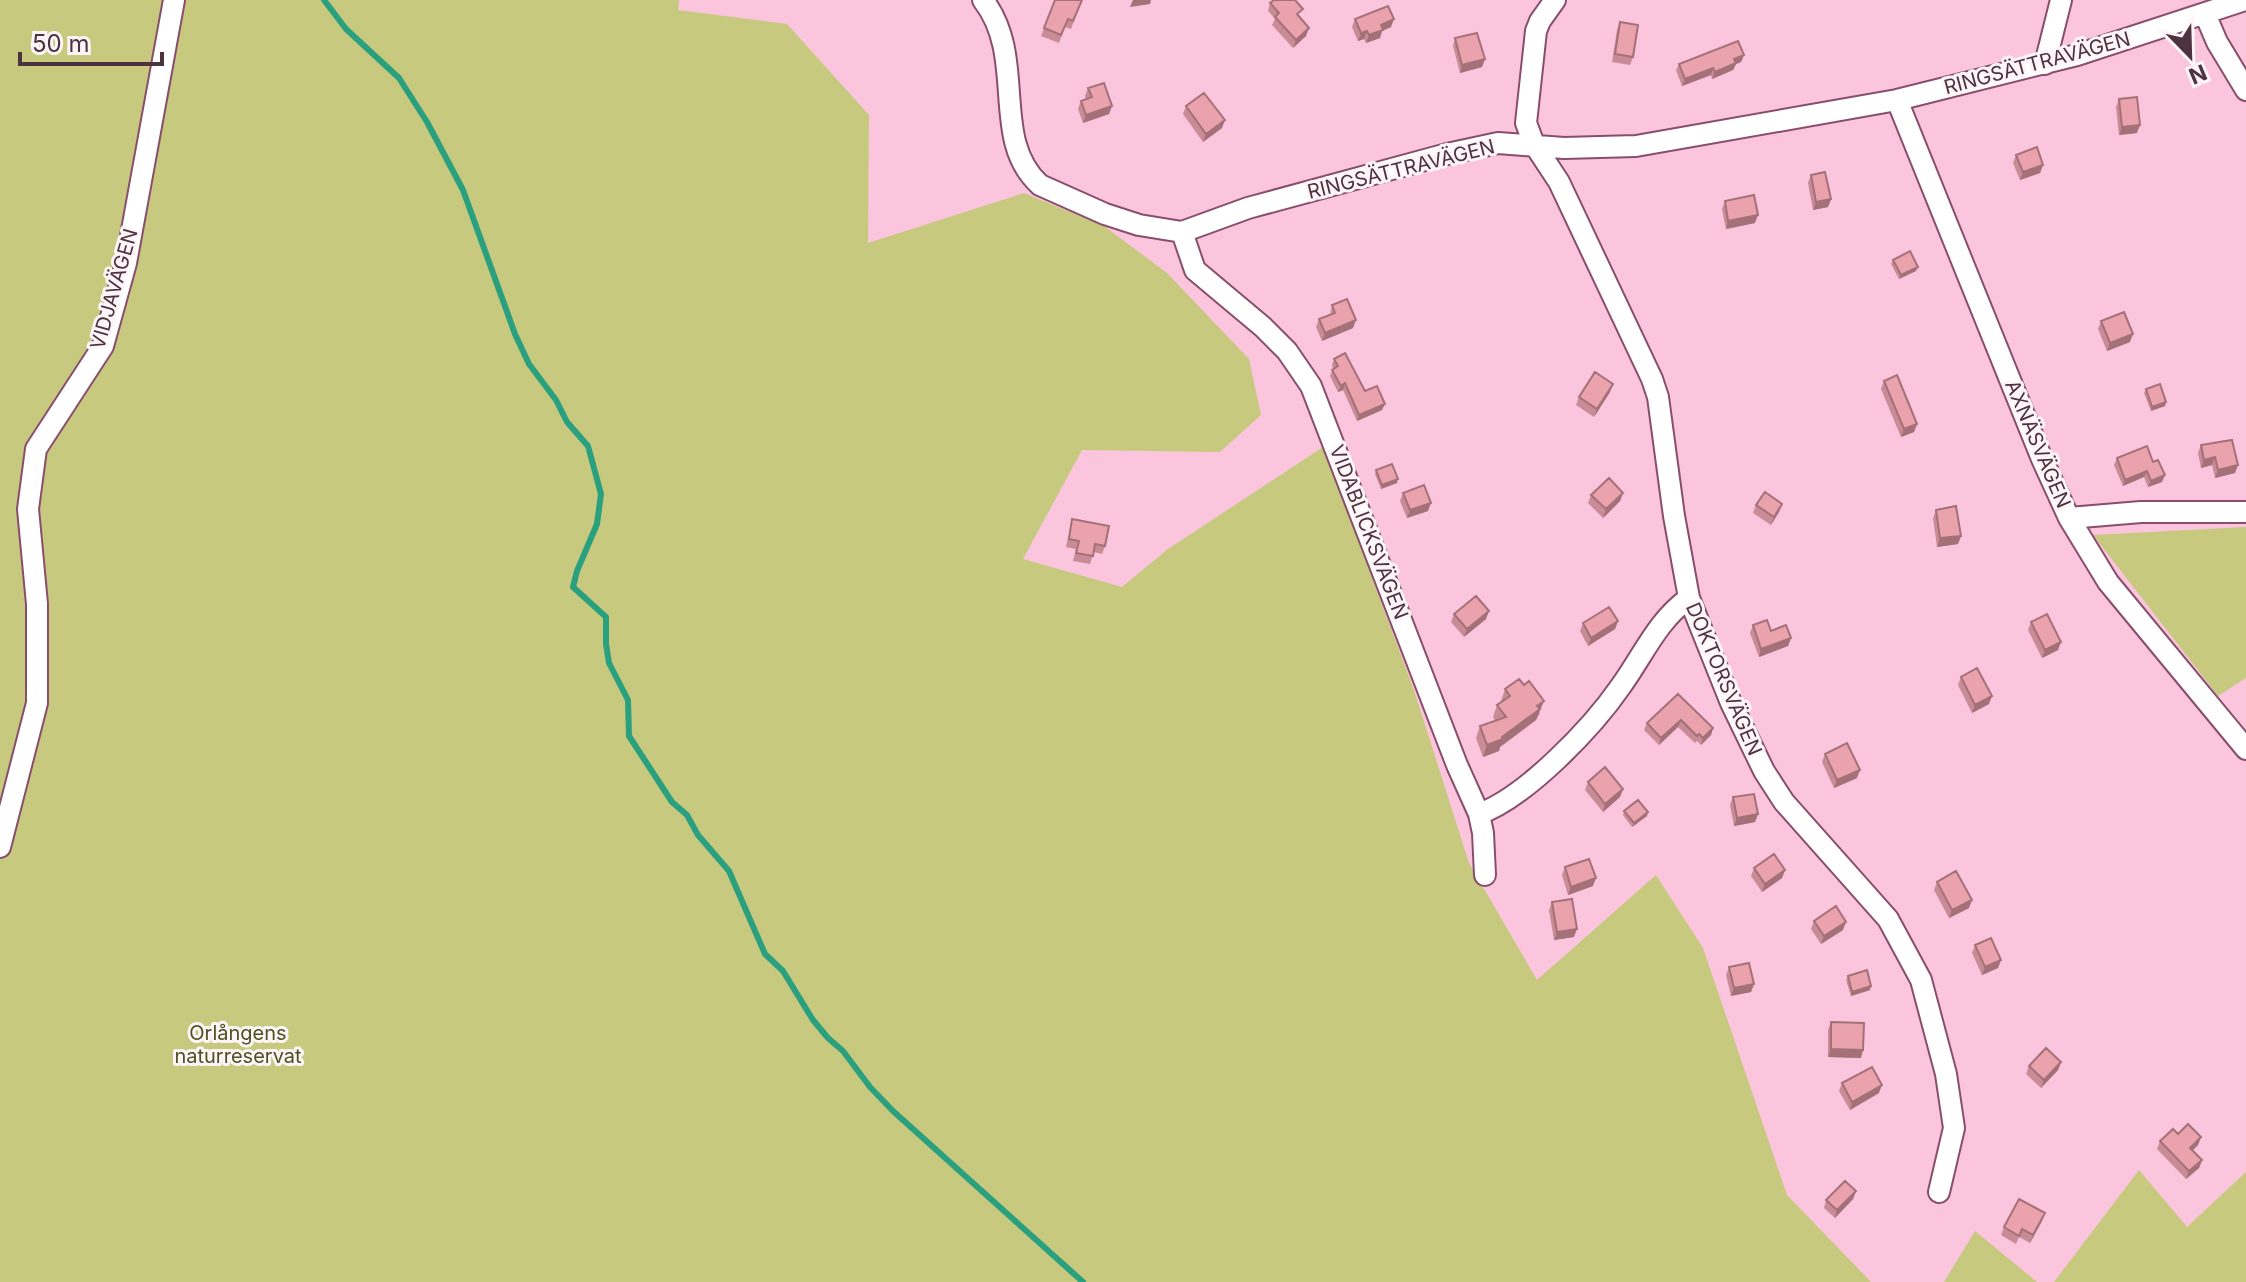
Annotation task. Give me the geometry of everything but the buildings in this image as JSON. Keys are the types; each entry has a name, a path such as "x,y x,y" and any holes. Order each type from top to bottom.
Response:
{"street":[{"name":"VIDJAVÄGEN","path":"0,847 37,703 37,604 28,509 36,449 103,346 126,263 174,0"},
{"name":"RINGSÄTTRAVÄGEN","path":"983,0 994,16 1004,42 1014,141 1032,178 1105,214 1139,225 1182,232 1248,208 1498,143 1564,148 1636,146 1897,100 2045,64 2245,0"},
{"name":"DOKTORSVÄGEN","path":"1555,0 1540,21 1533,44 1526,123 1534,144 1559,182 1652,379 1658,397 1689,598 1731,703 1764,771 1784,802 1888,919 1917,969 1932,1013 1949,1087 1954,1128 1939,1192"},
{"path":"2045,64 2061,0"},
{"path":"2205,14 2217,42 2246,90"},
{"name":"AXNÄSVÄGEN","path":"1897,100 2042,459 2069,518 2108,582 2246,749"},
{"name":"VIDABLICKSVÄGEN","path":"1182,232 1195,270 1263,327 1287,351 1311,386 1457,765 1479,814 1485,875"},
{"path":"2069,518 2141,512 2246,512"},
{"path":"1479,814 1526,785 1598,717 1670,612 1689,598"}],"green space":[{"name":"Orlångens naturreservat","path":"0,0 679,0 678,10 787,24 869,115 868,243 1024,193 1104,226 1167,273 1249,359 1261,415 1220,452 1082,450 1023,559 1122,587 1168,549 1323,447 1414,690 1469,863 1537,980 1656,875 1703,948 1787,1195 1871,1282 0,1282"},
{"path":"2246,527 2246,678 2218,696 2093,535"},
{"path":"2139,1170 2187,1227 2246,1172 2246,1282 2054,1282"},
{"path":"1975,1231 2037,1282 1944,1282"}],"waterway":[{"path":"324,0 346,29 399,78 427,122 463,190 515,334 529,364 556,400 567,422 588,446 601,494 597,524 573,587 606,617 609,663 628,700 629,736 672,802 687,815 698,835 729,871 765,954 783,971 813,1020 893,1111 1083,1282"}]}
